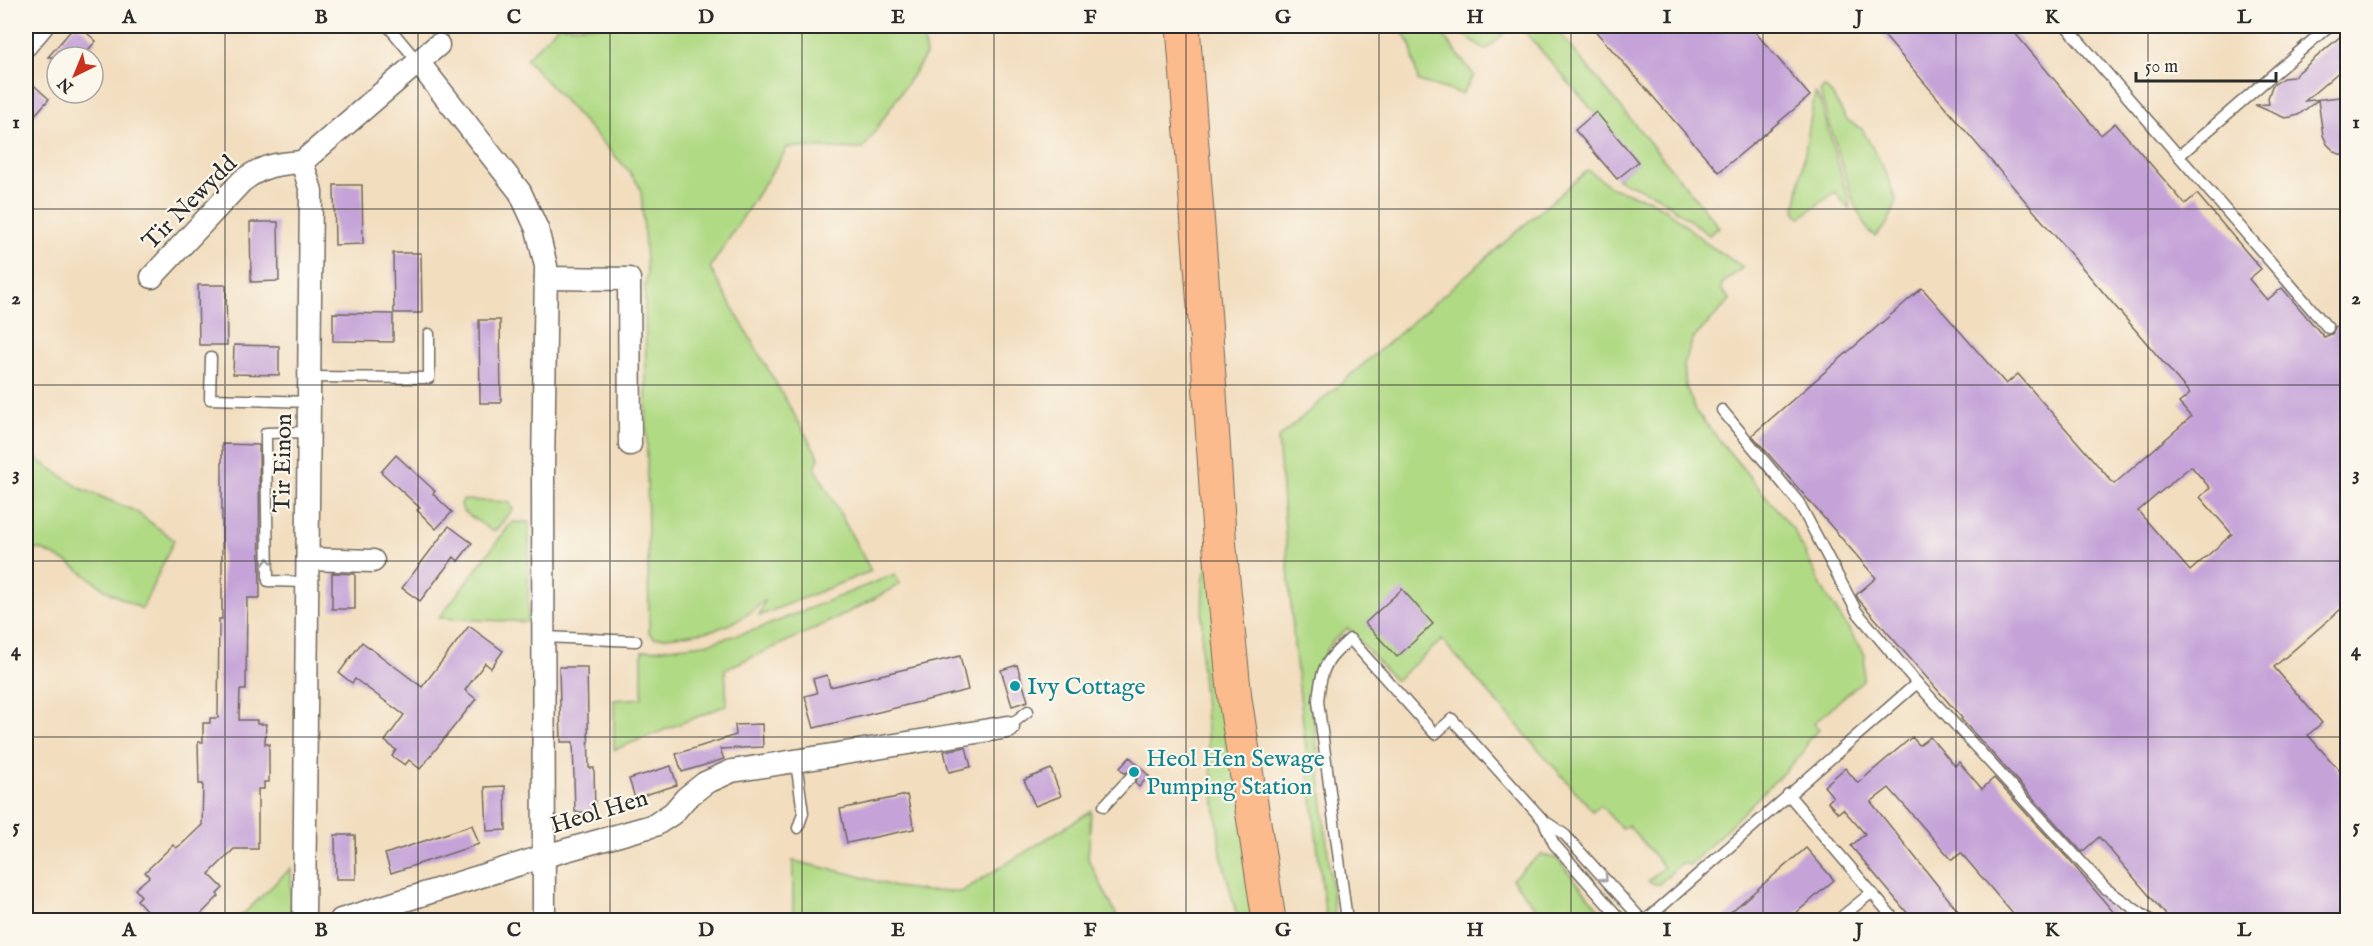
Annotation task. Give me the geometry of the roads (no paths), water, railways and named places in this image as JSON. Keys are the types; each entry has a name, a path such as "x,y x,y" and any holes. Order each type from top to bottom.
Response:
{"main road":[{"path":"1183,26 1220,549 1235,699 1269,921"}],"street":[{"path":"26,45 42,26"},
{"path":"302,162 438,45"},
{"path":"418,62 520,192 537,229 546,266 544,921"},
{"name":"Tir Newydd","path":"152,278 242,181 272,164 302,162"},
{"name":"Tir Einon","path":"302,162 311,191 304,921"},
{"path":"546,278 629,279 630,444"},
{"path":"308,559 373,561"},
{"name":"Heol Hen","path":"341,921 545,856 655,825 674,813 686,798 705,783 732,771 1008,727"}],"lane":[{"path":"388,26 418,62"},
{"path":"2066,26 2328,328"},
{"path":"2180,155 2329,26"},
{"path":"309,377 429,378 429,334"},
{"path":"211,358 210,399 309,402"},
{"path":"1722,410 1799,503 1857,612 1917,682 2105,888 2150,921"},
{"path":"308,582 268,581 266,433 309,432"},
{"path":"544,637 636,641"},
{"path":"1347,921 1318,701 1320,675 1331,655 1350,639 1435,734 1452,719 1543,820 1565,835 1644,921 1917,682"},
{"path":"1008,727 1029,711"},
{"path":"796,762 803,813 798,828"},
{"path":"1104,806 1130,778"},
{"path":"1788,794 1895,921"},
{"path":"1543,820 1554,844 1621,921"},
{"path":"1839,919 1871,892"}],"place":[{"name":"Ivy Cottage","path":"1015,686"},
{"name":"Heol Hen Sewage Pumping Station","path":"1134,772"}]}
